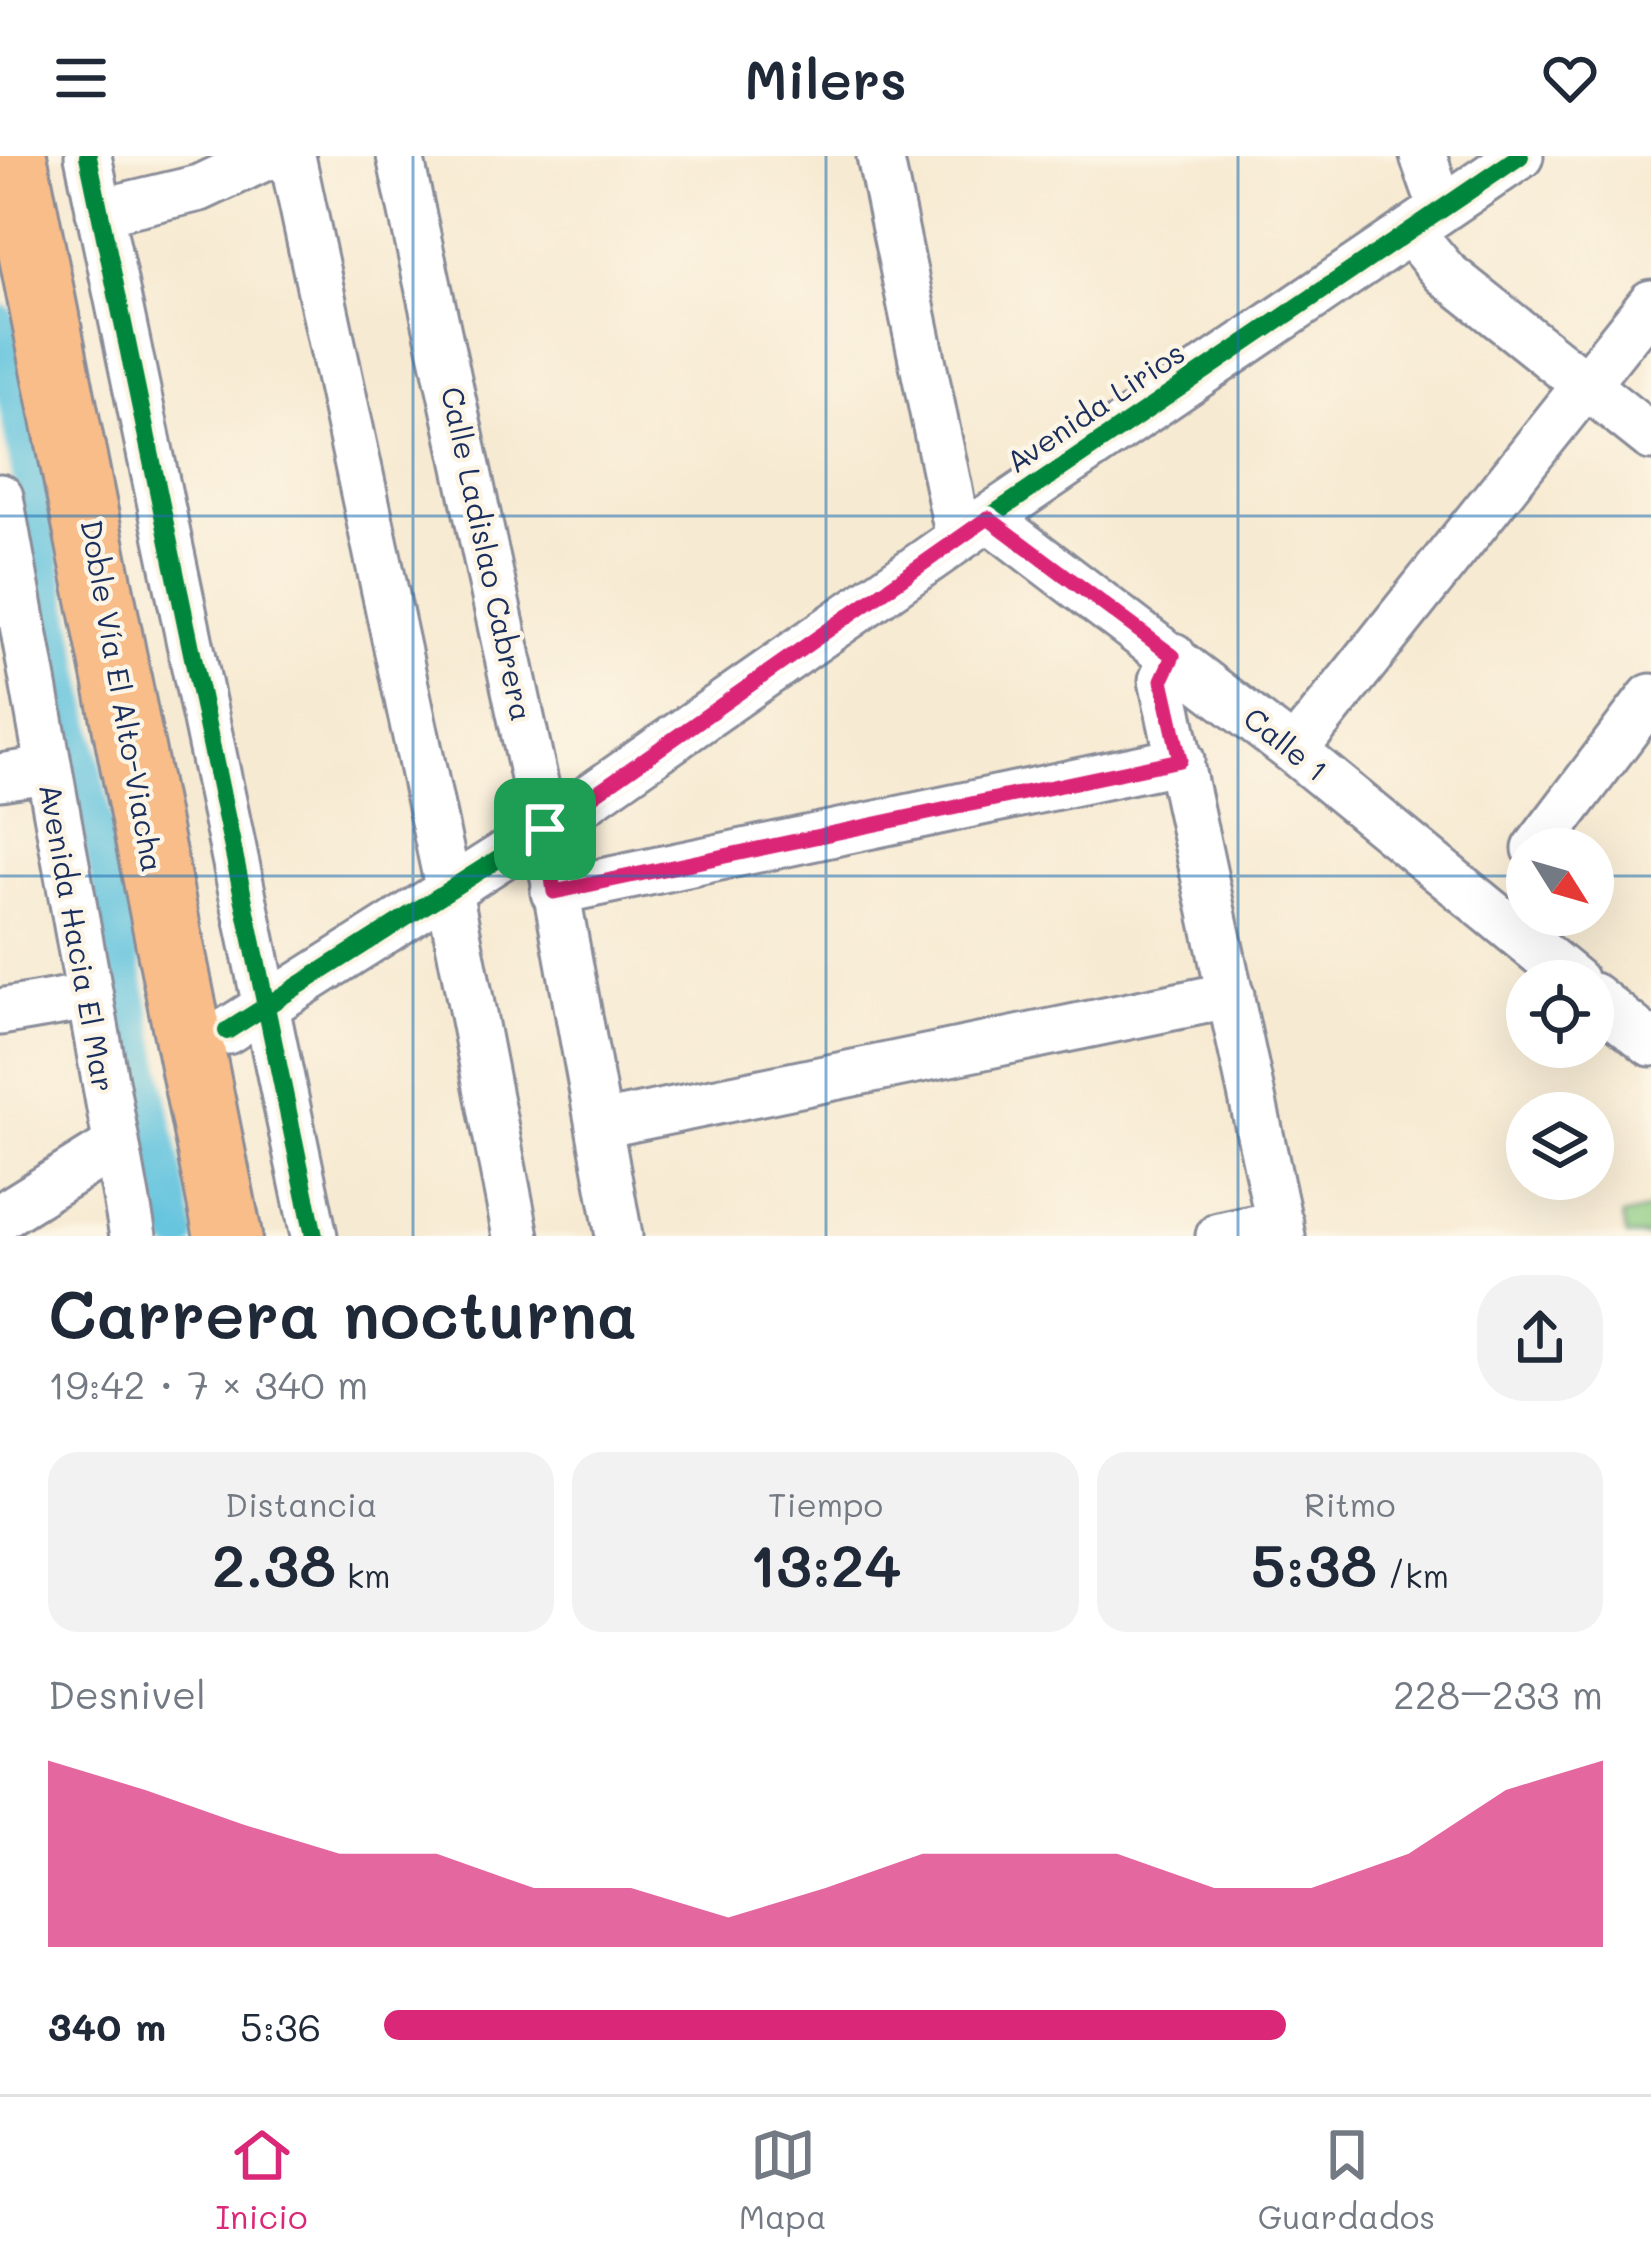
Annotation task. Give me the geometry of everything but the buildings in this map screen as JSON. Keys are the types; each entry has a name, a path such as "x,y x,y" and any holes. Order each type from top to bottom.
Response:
{"highway":[{"name":"Doble Vía El Alto-Viacha","path":"13,156 228,1236"},
{"name":"Doble Vía El Alto-Viacha","path":"54,156 245,1018 268,1236"}],"street":[{"path":"88,156 245,1018 314,1236"},
{"path":"99,212 200,188 268,156"},
{"path":"292,156 449,891 516,1236"},
{"name":"Calle Ladislao Cabrera","path":"400,156 545,829 619,1236"},
{"path":"1423,156 1435,190 1447,205"},
{"name":"Avenida Lirios","path":"245,1018 545,829 974,528 1520,156"},
{"path":"893,158 974,528"},
{"path":"1409,231 1445,273 1651,437"},
{"path":"1294,751 1651,302"},
{"name":"Avenida Hacia El Mar","path":"3,525 134,1236"},
{"name":"Calle 1","path":"974,528 1173,656 1550,960"},
{"path":"1173,656 1162,680 1281,1230 1219,1236"},
{"path":"1552,828 1651,697"},
{"path":"554,892 1180,760"},
{"path":"0,777 46,770"},
{"path":"1490,911 1506,889"},
{"path":"601,1125 1231,994"},
{"path":"0,1012 88,997"},
{"path":"1614,1013 1651,1043"},
{"path":"0,1217 114,1146"}],"green space":[{"path":"1651,1209 1651,1236 1626,1236 1622,1216"}],"waterway":[{"path":"0,321 179,1236"}],"cycle path":[{"path":"88,156 314,1236"},
{"path":"227,1031 545,829 988,518 1520,156"}],"route":[{"path":"988,518 1173,656 1162,680 1180,760 554,892 545,829 988,518"}]}
